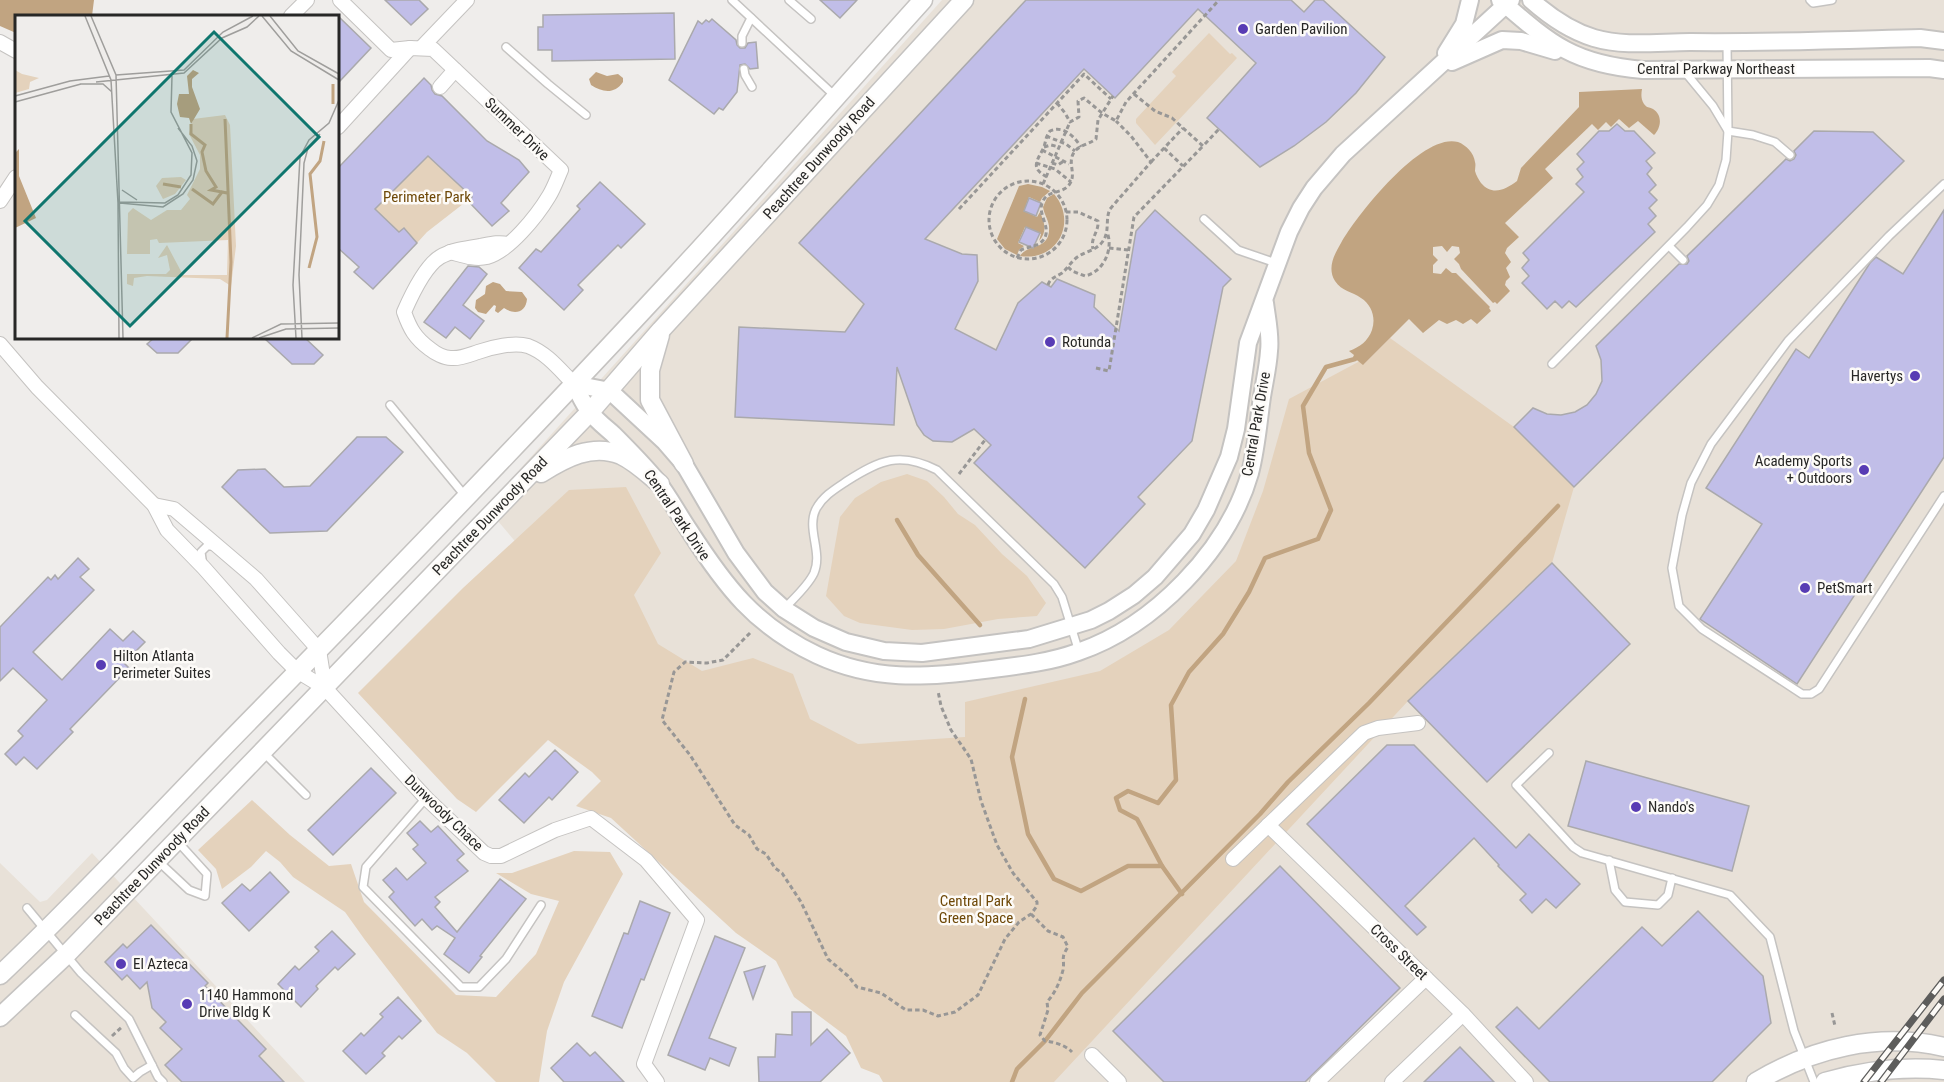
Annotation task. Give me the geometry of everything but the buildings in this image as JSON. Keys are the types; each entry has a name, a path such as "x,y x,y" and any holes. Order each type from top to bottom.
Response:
{"main road":[{"name":"Peachtree Dunwoody Road","path":"0,975 46,931 319,650 574,384 923,0"},
{"name":"Peachtree Dunwoody Road","path":"0,1017 66,955 610,391 661,330 964,0"},
{"path":"661,330 650,370 650,400 684,464"},
{"path":"521,484 563,459 581,453 599,451 620,455 633,462 660,484"},
{"path":"1756,1082 1804,1057 1833,1049 1878,1042 1911,1041 1944,1047"},
{"path":"1825,1082 1913,1067 1944,1070"}],"street":[{"path":"292,15 307,0"},
{"path":"340,0 391,50 421,48"},
{"path":"339,126 421,48 467,0"},
{"path":"1435,70 1464,24 1470,0"},
{"name":"Central Parkway Northeast","path":"1531,0 1575,30 1595,38 1618,42 1727,43 1920,38 1944,41"},
{"name":"Central Park Drive","path":"610,391 665,442 684,464 736,553 765,592 784,609 814,628 846,642 884,651 922,653 1029,639 1071,627 1109,611 1141,589 1174,557 1202,518 1219,483 1236,429 1248,343 1276,263 1301,208 1314,188 1343,154 1506,2"},
{"name":"Central Parkway Northeast","path":"1506,2 1550,42 1578,57 1612,67 1643,70 1929,68 1944,70"},
{"path":"1435,70 1502,40 1521,41 1578,57"},
{"path":"0,42 15,50"},
{"name":"Summer Drive","path":"421,48 455,70 561,170 550,195 502,251 485,257 472,258 450,252 434,262 411,296 404,312 410,329 435,353 451,358 464,357 480,351 515,344 527,346 543,354 574,384"},
{"path":"440,87 455,70"},
{"path":"0,201 15,178"},
{"name":"Central Park Drive","path":"574,384 590,412 635,455 660,484 729,589 753,614 781,636 818,656 855,669 887,675 919,677 1045,662 1079,652 1125,629 1171,595 1192,575 1225,528 1249,475 1255,449 1270,350 1265,298"},
{"path":"0,344 38,387 154,505 174,509 256,579 319,650 325,688"},
{"path":"574,384 610,391"},
{"name":"Dunwoody Chace","path":"154,505 167,530 297,671 325,688 426,798 484,853 501,856 555,830 591,818 646,860 697,920 644,1064 657,1082"},
{"path":"1233,859 1364,733 1378,728 1418,723"},
{"name":"Cross Street","path":"1268,825 1463,1014 1526,1082"},
{"path":"1317,1082 1426,978"},
{"path":"1392,1082 1463,1014"},
{"path":"1092,1055 1119,1082"}],"lane":[{"path":"732,0 836,97"},
{"path":"789,0 811,19"},
{"path":"1809,0 1813,3 1832,0"},
{"path":"742,43 742,36 751,18"},
{"path":"1552,364 1669,246 1707,205 1719,185 1726,160 1728,131 1727,43"},
{"path":"506,47 586,115"},
{"path":"744,69 753,87"},
{"path":"1683,69 1713,106 1728,131 1753,135 1775,142 1790,155"},
{"path":"1944,184 1889,236 1788,340 1711,444 1691,483 1682,515 1672,568 1679,606 1702,629 1802,694 1811,694 1820,689 1944,496"},
{"path":"1204,219 1238,250 1276,263"},
{"path":"1669,246 1683,260"},
{"path":"390,405 466,497"},
{"path":"784,609 809,582 815,571 816,548 812,524 816,509 827,494 876,463 891,459 907,459 922,462 937,470 1047,575 1062,597 1079,652"},
{"path":"204,568 201,552 207,546 219,546"},
{"path":"263,752 306,795"},
{"path":"1549,753 1516,785 1573,847 1582,853 1730,895 1770,937 1794,1031 1814,1082"},
{"path":"426,798 366,867 363,887 461,987 478,987 506,959 541,906"},
{"path":"158,860 189,890 206,896 207,874 177,841"},
{"path":"1609,860 1616,890 1625,902 1658,905 1668,895 1672,879"},
{"path":"27,908 81,974 129,1020 162,1082"},
{"path":"75,1014 116,1053 124,1068 133,1078 140,1071 152,1065"}],"path":[{"path":"1116,121 1126,102 1219,0"},
{"path":"959,209 1084,74 1112,97 1097,123 1096,139 1075,151 1071,158 1073,174 1071,182 1062,190 1049,194 1042,203 1041,210 1047,229 1043,240 1021,250 1017,258"},
{"path":"1134,94 1152,110 1172,118 1203,146"},
{"path":"1043,184 1070,122 1078,117 1077,104 1080,99 1084,98 1116,121 1151,162"},
{"path":"1057,103 1070,122"},
{"path":"1068,267 1085,276 1093,274 1104,260 1109,248 1107,216 1110,208 1183,128"},
{"path":"1043,149 1046,136 1055,129 1072,135 1081,147"},
{"path":"1096,368 1108,371 1134,217 1219,129"},
{"path":"1046,136 1075,151"},
{"path":"1047,177 1039,172 1036,163 1039,153 1051,145 1059,147"},
{"path":"1164,148 1183,166"},
{"path":"1043,149 1070,164"},
{"path":"1036,163 1058,165 1064,161"},
{"path":"1051,165 1071,182"},
{"path":"1030,181 1043,184 1055,192 1063,201 1066,212 1067,228 1062,241 1053,251 1041,258 1027,260 1003,251 995,242 989,224 991,206 998,195 1007,187 1018,182 1030,181"},
{"path":"1066,212 1078,212 1098,221 1092,240 1094,249"},
{"path":"1048,285 1049,280 1068,267 1080,255 1094,249 1107,232"},
{"path":"1109,248 1129,250"},
{"path":"959,474 985,440"},
{"path":"750,633 723,660 707,663 685,662 674,672 662,720 690,755 735,825 749,835 758,849 766,854 775,868 782,873 801,902 828,959 857,987 881,993 906,1010 923,1010 938,1016 955,1012 978,995 1005,939 1037,906 1013,873 997,845 981,801 971,759 951,730 941,706 938,691"},
{"path":"1031,914 1048,931 1063,937 1068,947 1062,955 1063,969 1054,994 1047,1002 1048,1010 1040,1035 1045,1041 1054,1042 1072,1052"},
{"path":"1832,1013 1835,1026"},
{"path":"112,1036 123,1025"}],"shaded area":[{"path":"0,0 94,0 92,15 15,15 15,33 0,26"},
{"path":"942,0 1944,0 1944,1082 973,1082 486,507"},
{"path":"596,72 607,76 618,74 623,78 623,82 612,91 599,89 591,85 589,79"},
{"path":"1642,89 1644,104 1656,112 1660,118 1654,135 1638,121 1629,128 1619,119 1611,127 1606,122 1598,130 1592,124 1545,169 1553,178 1505,223 1519,237 1505,253 1511,262 1506,268 1510,277 1505,285 1510,291 1497,304 1493,303 1454,259 1460,253 1459,247 1452,246 1447,252 1442,246 1433,247 1433,255 1438,260 1433,265 1433,273 1441,274 1446,268 1456,273 1490,307 1491,311 1477,324 1471,319 1463,324 1456,320 1447,324 1439,320 1423,333 1409,319 1363,365 1353,357 1354,355 1349,351 1366,340 1372,330 1373,316 1365,301 1335,281 1332,262 1338,248 1361,214 1409,162 1443,142 1458,142 1467,147 1473,156 1475,171 1481,183 1490,189 1503,189 1517,181 1521,168 1579,107 1579,92"},
{"path":"1028,184 1050,191 1040,202 1029,197 1024,211 1037,217 1040,212 1044,230 1039,241 1041,234 1025,227 1018,243 1024,246 1017,255 1005,249 997,239 1019,186"},
{"path":"1054,194 1061,205 1064,216 1064,228 1060,238 1044,253 1020,256 1028,249 1043,243 1049,234 1043,207 1047,198"},
{"path":"493,282 500,284 506,291 522,292 527,299 522,310 515,312 504,308 498,313 494,305 486,314 478,312 475,308 476,300 485,294 486,286"},
{"path":"92,853 305,1082 0,1082 0,863 40,902 47,900"}],"green space":[{"path":"1209,33 1237,58 1155,145 1136,123 1136,119 1176,76 1172,72"},
{"name":"Perimeter Park","path":"428,156 472,197 427,232 417,243 404,228 399,232 375,209"},
{"name":"Central Park Green Space","path":"1390,338 1514,427 1574,487 1552,563 1408,701 1054,1082 883,1082 879,1075 861,1068 846,1036 794,997 776,961 736,933 611,818 576,806 601,781 592,772 548,740 476,812 457,799 358,693 463,588 569,490 626,487 661,553 634,595 658,644 702,671 753,658 793,674 810,719 858,744 965,737 965,702 1100,671 1169,630 1236,561 1263,491 1289,399 1360,361 1364,364"},
{"path":"907,474 927,481 958,514 975,525 1027,576 1046,603 1037,616 998,619 944,629 912,630 860,623 844,616 826,596 840,517 855,498 881,482"},
{"path":"252,800 290,835 329,866 351,864 364,902 456,995 496,997 536,954 559,901 531,894 496,873 512,873 574,851 610,852 623,874 564,982 547,1031 539,1082 496,1082 467,1053 437,1033 345,912 293,877 266,851 251,867 222,889 216,869 198,850"}],"waterway":[{"path":"1162,866 1137,819 1120,810 1116,798 1128,791 1158,803 1176,780 1171,705 1189,672 1223,634 1249,592 1265,558 1318,539 1331,510 1309,453 1303,406 1326,367 1355,359"},
{"path":"1012,1082 1017,1069 1045,1041 1082,993 1260,814 1288,782 1369,703 1558,506"},
{"path":"897,520 918,555 980,625"},
{"path":"1025,699 1012,757 1028,834 1054,879 1081,891 1128,866 1162,866 1182,894"}],"railway":[{"path":"1864,1082 1944,980"},
{"path":"1881,1082 1944,999"}],"place":[{"name":"Garden Pavilion","path":"1243,29"},
{"name":"Rotunda","path":"1050,342"},
{"name":"Havertys","path":"1915,376"},
{"name":"Academy Sports + Outdoors","path":"1864,470"},
{"name":"PetSmart","path":"1805,588"},
{"name":"Hilton Atlanta Perimeter Suites","path":"101,665"},
{"name":"Nando's","path":"1636,807"},
{"name":"El Azteca","path":"121,964"},
{"name":"1140 Hammond Drive Bldg K","path":"187,1004"}]}
